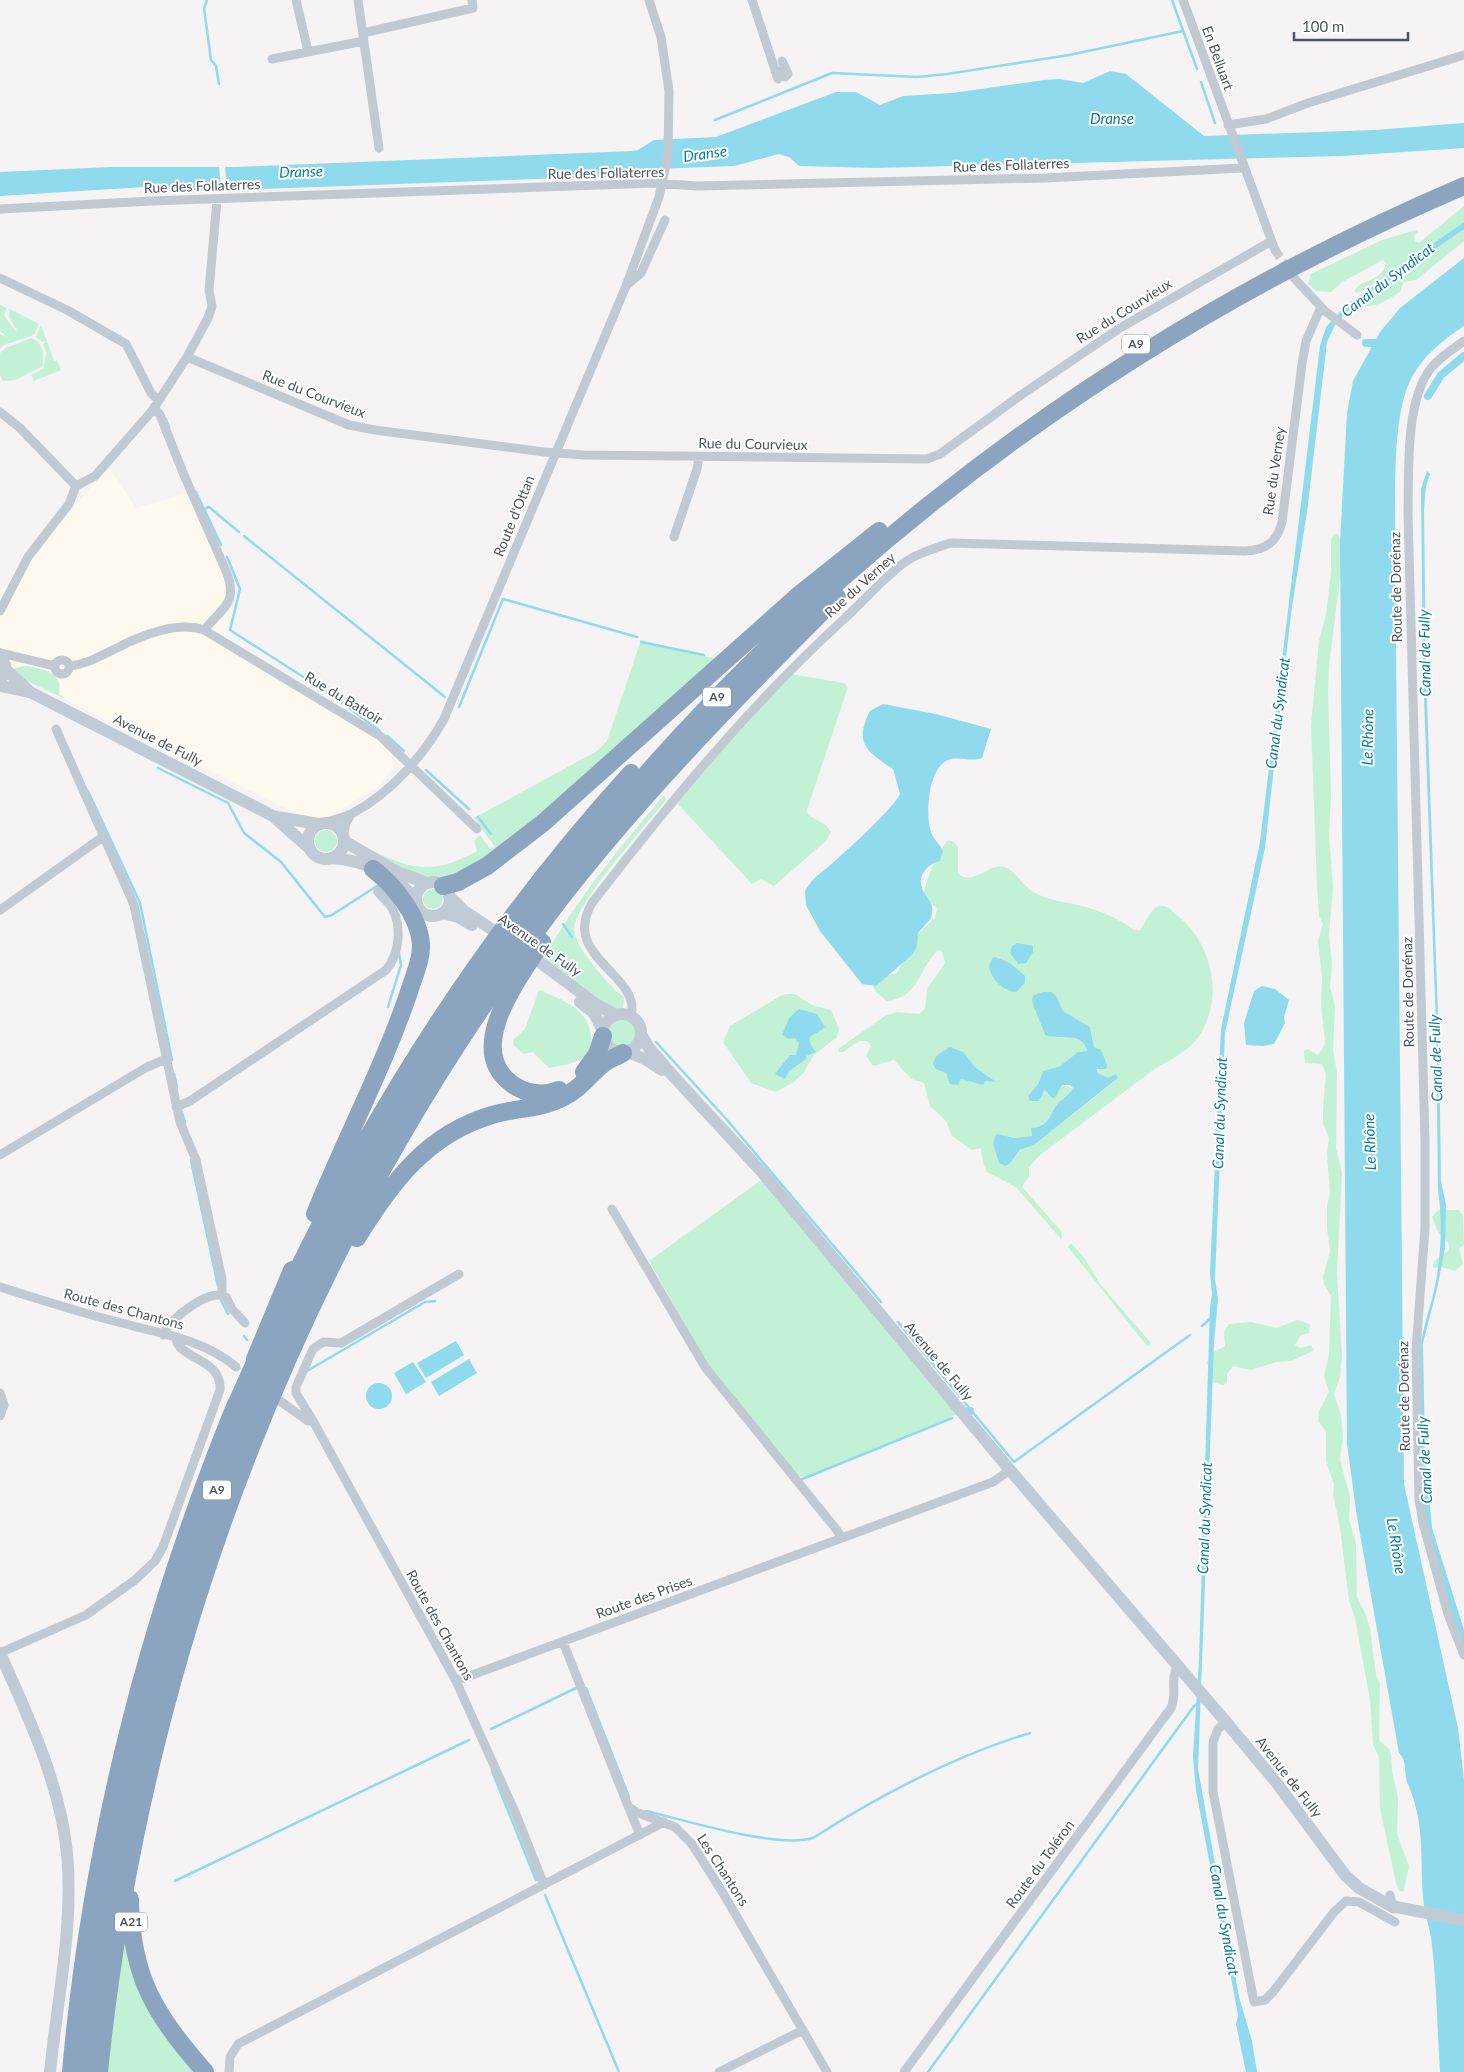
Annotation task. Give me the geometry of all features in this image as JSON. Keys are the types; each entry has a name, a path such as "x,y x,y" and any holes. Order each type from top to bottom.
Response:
{"highway":[{"name":"A9","path":"71,2072 93,1902 126,1741 149,1656 178,1562 232,1414 310,1245 346,1176 408,1071 502,932 596,811 687,712 795,604 879,531 1020,422 1153,334 1289,256 1377,212 1464,174"},
{"name":"A9","path":"84,2072 99,1951 117,1843 139,1743 169,1634 206,1519 250,1406 301,1292 354,1189 417,1082 475,993 535,909 613,812 694,720 771,643 862,560 949,489 1057,409 1185,327 1337,244 1464,186"},
{"path":"99,2072 117,1929 140,1817 163,1715 196,1602 236,1485 284,1367 355,1217 436,1078 531,939 641,801 733,701 949,489"},
{"path":"440,889 458,882 487,866 543,823 800,594 879,531"},
{"path":"603,1033 597,1054 583,1073 564,1088 550,1093 533,1093 513,1085 501,1073 493,1053 492,1039 497,1021 521,976 565,907 641,801"},
{"path":"373,869 392,886 406,904 421,944"},
{"path":"232,1414 320,1200 399,1019 415,974 421,944 419,906"},
{"path":"284,1367 324,1292 368,1219 394,1181 419,1155 447,1135 474,1121 562,1098 576,1090 606,1062 625,1052"},
{"name":"A21","path":"140,1817 130,1898 132,1935 136,1958 147,1992 164,2021 205,2072"}],"main road":[{"path":"0,654 4,672"},
{"name":"Avenue de Fully","path":"4,672 30,692 272,816 309,848"},
{"name":"Avenue de Fully","path":"0,686 30,692"},
{"name":"Avenue de Fully","path":"272,816 321,824"},
{"path":"331,858 340,852 343,839 335,826 321,824 309,834 309,848 319,858 351,860 401,883 419,906 433,916 442,913 448,905 440,889 419,890 419,906"},
{"name":"Avenue de Fully","path":"343,839 397,872 440,889 473,921 596,1004 616,1015"},
{"name":"Avenue de Fully","path":"442,913 473,921"},
{"name":"Avenue de Fully","path":"543,968 588,1008 603,1033"},
{"path":"616,1015 631,1016 640,1026 642,1036 637,1046 625,1052 610,1048 603,1033 608,1021 616,1015"},
{"name":"Avenue de Fully","path":"642,1036 649,1048 675,1078 761,1171 1010,1470 1226,1722 1281,1789 1345,1875 1372,1897 1406,1911 1464,1920"},
{"name":"Avenue de Fully","path":"625,1052 645,1058 675,1078"},
{"path":"1,1656 52,1782 63,1827 67,1854 67,1914 50,2072"}],"street":[{"path":"296,0 308,51"},
{"path":"358,0 379,148"},
{"path":"272,59 473,8 472,0"},
{"name":"Route d'Ottan","path":"321,824 351,814 387,788 411,767 427,747 448,712 626,286 659,197 666,170 669,130 667,70 661,37 649,0"},
{"path":"752,0 777,75 783,79 788,74 782,61"},
{"name":"En Belluart","path":"1183,0 1242,165"},
{"path":"1229,129 1266,119 1308,103 1464,55"},
{"path":"1242,165 1270,242 1275,250"},
{"name":"Rue des Follaterres","path":"0,209 85,204 655,183 697,186 1015,179 1242,165"},
{"path":"1,608 28,557 69,504 76,486 95,476 156,404 188,357 212,306 209,290 216,200"},
{"path":"626,286 641,273 665,220"},
{"name":"Rue du Courvieux","path":"188,357 295,403 360,428 555,453 698,457 931,458 1120,328 1270,242"},
{"path":"0,278 67,310 126,344 156,404 232,585 230,599 204,630 184,627 160,632 130,641 92,662 69,666 62,660 55,666 0,654"},
{"path":"1294,278 1324,310 1357,335"},
{"name":"Rue du Verney","path":"631,1016 632,1008 628,997 590,947 585,937 584,915 592,902 684,785 802,657 907,561 929,550 950,543 1245,551 1258,550 1271,544 1279,532 1282,522 1304,353 1324,310"},
{"name":"Route de Dorénaz","path":"1464,341 1431,368 1419,394 1410,438 1408,514 1425,1141 1424,1234 1416,1350 1419,1500 1423,1523 1450,1622 1464,1655"},
{"path":"0,412 20,428 76,486"},
{"path":"0,420 20,428"},
{"path":"674,536 697,469 698,457"},
{"name":"Rue du Battoir","path":"204,630 380,736 477,829"},
{"path":"4,672 25,660"},
{"path":"56,729 134,905 176,1107 180,1122 194,1153 201,1178 222,1279 222,1295 245,1323"},
{"path":"343,839 344,828 351,814"},
{"path":"0,910 104,836"},
{"path":"176,1107 205,1091 386,970 396,953 397,924 394,910 378,892"},
{"path":"0,1155 147,1067 166,1059"},
{"path":"612,1209 705,1367 836,1528 842,1538"},
{"name":"Route des Chantons","path":"459,1274 341,1342 323,1342 313,1349 296,1387 296,1393 456,1681 508,1795 544,1885"},
{"name":"Route des Chantons","path":"0,1287 207,1348 236,1366"},
{"path":"163,1334 169,1324 199,1302 214,1294 222,1295"},
{"path":"1,1656 86,1615 141,1576 161,1552 218,1399 221,1385 215,1371 179,1347 176,1338"},
{"path":"0,1392 4,1405 0,1416"},
{"path":"280,1401 308,1421 312,1421"},
{"name":"Route des Prises","path":"456,1681 993,1482 1010,1470"},
{"path":"563,1642 640,1835"},
{"name":"Route du Toléron","path":"904,2072 1171,1708 1175,1694 1172,1677 1181,1669"},
{"path":"1226,1722 1218,1729 1213,1742 1213,1792 1254,2002 1264,2000 1273,1992 1334,1912 1346,1901 1359,1902 1395,1922 1390,1895"},
{"name":"Les Chantons","path":"628,1806 636,1812 664,1822 682,1832 692,1844 723,1893 827,2072"},
{"path":"229,2072 230,2057 238,2044 467,1927 664,1822"},
{"path":"720,2072 803,2030"}],"shaded area":[{"path":"109,467 136,508 190,492 230,587 225,637 385,734 394,764 380,786 329,817 305,818 30,682 10,667 0,650 0,591"}],"green space":[{"path":"1464,206 1464,241 1416,280 1403,282 1401,291 1386,301 1369,306 1357,305 1357,302 1378,286 1377,282 1357,293 1354,291 1361,284 1381,274 1386,263 1383,260 1342,282 1331,292 1316,291 1308,284 1311,274 1382,240 1416,230 1418,232 1414,236 1415,241 1419,243"},
{"path":"0,305 7,308 4,315 15,331 17,330 9,317 10,309 39,324 34,335 4,345 0,349 0,334 7,337 0,331"},
{"path":"41,325 54,361 57,360 61,370 34,381 31,375 43,369 46,353 43,344 46,341 42,342 36,337"},
{"path":"31,338 41,346 42,367 15,380 3,381 0,375 0,353 6,348"},
{"path":"1334,534 1338,534 1344,546 1329,666 1328,692 1331,796 1329,835 1333,888 1329,934 1332,965 1330,987 1335,1006 1333,1051 1337,1072 1336,1149 1342,1173 1337,1273 1342,1355 1340,1377 1334,1394 1341,1415 1343,1437 1340,1460 1350,1496 1349,1519 1356,1544 1357,1597 1370,1628 1376,1675 1380,1683 1379,1740 1389,1749 1391,1754 1392,1771 1398,1798 1397,1834 1409,1866 1402,1892 1396,1883 1380,1808 1379,1758 1373,1744 1370,1700 1355,1618 1349,1601 1340,1528 1333,1494 1334,1484 1326,1461 1326,1431 1318,1421 1319,1411 1329,1392 1324,1376 1329,1355 1331,1296 1324,1284 1323,1277 1330,1251 1327,1228 1327,1206 1330,1193 1327,1154 1329,1138 1323,1123 1326,1074 1322,1064 1305,1063 1304,1051 1308,1049 1317,1055 1322,1050 1325,1042 1318,941 1323,924 1319,916 1317,886 1311,725 1319,641 1326,615 1331,572 1331,539"},
{"path":"641,640 716,659 575,787 461,875 445,877 418,874 394,864 356,843 402,863 429,867 459,860 477,851 474,841 480,835 490,849 495,847 474,818 597,751 607,741"},
{"path":"23,666 43,669 49,672 58,680 59,694 67,700 25,680 13,669"},
{"path":"791,674 844,683 848,687 807,810 808,815 826,825 831,832 827,840 774,886 761,879 752,884 677,803 702,769"},
{"path":"664,795 666,800 614,863 587,900 578,915 574,928 575,935 585,954 602,975 624,997 623,1009 614,1011 543,960 584,895"},
{"path":"326,830 334,833 337,841 334,849 326,852 318,849 315,841 318,833"},
{"path":"948,840 954,842 958,847 958,873 963,877 969,878 999,866 1004,867 1012,871 1033,892 1108,915 1134,930 1140,930 1150,913 1156,908 1159,906 1167,907 1189,927 1199,940 1206,955 1213,986 1212,1002 1208,1018 1197,1039 1181,1054 1156,1068 1040,1155 1029,1167 1029,1176 1022,1187 1061,1231 1061,1239 1016,1187 987,1172 983,1163 981,1148 972,1150 952,1136 946,1121 930,1106 924,1083 911,1079 894,1060 873,1066 866,1056 871,1046 867,1041 859,1041 843,1052 839,1052 838,1049 885,1016 897,1012 919,1014 925,1009 927,989 945,963 942,951 938,950 932,956 913,988 898,999 887,1001 876,992 873,986 874,979 897,973 919,933 935,918 937,908 924,897 924,891 933,867","holes":["1057,997 1063,1011 1090,1027 1094,1047 1103,1054 1098,1073 1108,1078 1118,1078 1055,1128 1025,1147 1012,1160 996,1153 993,1144 1002,1135 1009,1138 1032,1136 1031,1129 1040,1126 1047,1120 1073,1088 1062,1085 1052,1098 1046,1090 1043,1094 1028,1096 1038,1084 1043,1071 1060,1066 1078,1052 1087,1051 1084,1045 1075,1038 1045,1035 1040,1020 1034,1011"]},
{"path":"433,889 440,892 443,899 440,906 433,909 426,906 423,899 426,892"},
{"path":"539,990 573,1006 585,1019 589,1027 591,1043 588,1052 580,1060 549,1068 533,1052 524,1054 514,1046 513,1040 525,1029"},
{"path":"795,994 812,1005 831,1010 839,1028 837,1037 814,1055 804,1072 794,1082 776,1092 751,1083 723,1042 730,1026 782,995"},
{"path":"623,1020 633,1024 637,1034 633,1044 623,1048 613,1044 609,1034 613,1024"},
{"path":"760,1181 763,1181 957,1414 804,1478 797,1475 712,1371 649,1261"},
{"path":"1438,1210 1459,1210 1463,1216 1464,1245 1459,1248 1463,1264 1455,1271 1442,1267 1434,1268 1433,1266 1434,1261 1449,1250 1448,1242 1438,1231 1432,1217"},
{"path":"1071,1243 1085,1259 1100,1284 1150,1342 1150,1346 1147,1346 1068,1247"},
{"path":"1297,1320 1310,1324 1309,1333 1301,1335 1295,1345 1301,1348 1311,1345 1313,1350 1311,1352 1291,1361 1276,1362 1251,1370 1233,1366 1227,1374 1227,1383 1223,1385 1213,1382 1207,1362 1214,1352 1225,1346 1224,1332 1229,1324 1251,1322 1277,1328"},
{"path":"124,1938 129,1939 200,2072 105,2072"}],"water":[{"name":"Dranse","path":"1110,71 1126,74 1204,136 1375,130 1464,123 1464,148 1343,156 875,168 799,166 789,157 779,154 734,166 655,169 645,175 230,190 162,190 145,187 0,196 0,172 111,167 235,167 632,151 638,150 654,140 716,137 836,92 856,92 880,105 903,96 952,93 1044,80 1060,79 1083,83"},
{"name":"Canal du Syndicat","path":"1464,222 1464,229 1354,305 1335,325 1327,342 1307,512 1291,613 1265,848 1225,1033 1215,1279 1218,1299 1214,1343 1198,1769 1239,1997 1252,2041 1257,2072 1246,2072 1236,2024 1238,2015 1196,1790 1193,1756 1199,1660 1210,1307 1212,1294 1210,1273 1221,1029 1260,842 1320,346 1326,327 1345,306"},
{"name":"Le Rhône","path":"1464,258 1464,326 1435,348 1412,377 1405,393 1401,412 1395,480 1404,1484 1458,1728 1464,1780 1464,2072 1440,2072 1435,1971 1431,1938 1424,1907 1417,1811 1407,1782 1402,1756 1399,1753 1357,1517 1347,1444 1340,543 1347,413 1353,381 1380,332 1400,308"},
{"name":"Canal de Fully","path":"1427,471 1430,474 1426,486 1424,510 1426,672 1439,1043 1441,1182 1446,1204 1445,1248 1423,1343 1425,1451 1432,1528 1464,1630 1464,1645 1455,1628 1423,1510 1419,1359 1423,1332 1434,1291 1440,1254 1441,1228 1438,1190 1436,1029 1423,669 1421,489"},
{"path":"883,704 936,714 991,729 982,758 974,760 951,759 943,763 937,770 930,791 928,814 932,835 943,851 940,861 928,867 921,879 923,892 931,904 931,918 918,933 917,946 913,954 876,986 862,984 820,931 806,905 805,891 816,877 853,845 881,817 900,794 893,769 876,758 863,740 865,723 870,711"},
{"path":"1017,943 1033,946 1033,952 1026,963 1018,964 1010,953 1012,946"},
{"path":"995,957 1010,963 1025,976 1025,983 1016,992 1002,987 992,975 989,966"},
{"path":"1262,986 1275,989 1289,1000 1284,1017 1285,1023 1274,1044 1263,1046 1246,1045 1244,1023 1254,991"},
{"path":"1052,992 1057,997 1063,1011 1090,1027 1094,1047 1101,1050 1107,1065 1106,1069 1097,1069 1098,1073 1108,1078 1116,1074 1118,1078 1035,1144 1020,1150 1009,1164 1005,1166 999,1163 993,1144 995,1136 998,1134 1014,1138 1032,1136 1031,1128 1046,1122 1059,1102 1073,1088 1070,1085 1062,1085 1055,1098 1052,1098 1045,1090 1039,1101 1030,1101 1028,1096 1038,1084 1043,1071 1060,1066 1078,1052 1087,1051 1080,1040 1075,1038 1045,1035 1032,999 1034,995"},
{"path":"799,1009 817,1014 825,1027 810,1038 816,1052 806,1056 806,1059 789,1071 785,1079 775,1074 790,1055 796,1055 799,1043 795,1038 789,1039 782,1035 789,1018"},
{"path":"950,1047 963,1052 976,1068 996,1082 985,1081 983,1085 961,1079 958,1085 950,1084 946,1073 936,1069 933,1064 936,1056"},
{"path":"456,1341 464,1355 426,1378 417,1363"},
{"path":"469,1359 477,1373 439,1396 431,1382"},
{"path":"413,1362 426,1382 406,1394 394,1373"},
{"path":"379,1383 388,1387 392,1396 388,1405 379,1409 370,1405 366,1396 370,1387"}],"pier":[{"path":"219,165 225,165 227,192 221,192"}],"waterway":[{"path":"207,0 204,8 211,60 216,66 219,84"},
{"path":"1172,0 1197,69"},
{"path":"715,120 832,73 917,77 947,74 1069,55 1183,31"},
{"path":"1201,82 1215,123"},
{"path":"1366,343 1384,343"},
{"name":"Canal de Fully","path":"1428,396 1441,375 1464,356"},
{"path":"166,419 169,427"},
{"path":"196,492 221,545"},
{"path":"204,509 209,507 239,532"},
{"path":"244,536 445,697"},
{"path":"227,557 240,589 230,630 333,696 380,731"},
{"path":"459,707 503,599 637,637"},
{"path":"641,642 704,655"},
{"path":"387,736 404,751"},
{"path":"158,768 228,803 244,833 281,862 325,917 332,915 377,886 393,902"},
{"path":"426,770 469,809"},
{"path":"88,791 140,903 172,1060"},
{"path":"478,817 491,834"},
{"path":"563,924 572,937"},
{"path":"388,1007 401,965 399,953"},
{"path":"656,1042 728,1121 881,1302"},
{"path":"174,1074 177,1087"},
{"path":"182,1112 185,1123"},
{"path":"191,1160 218,1286"},
{"path":"220,1298 228,1314"},
{"path":"307,1371 425,1302 435,1301"},
{"path":"1202,1326 1212,1317"},
{"path":"898,1322 1014,1462 1190,1335"},
{"path":"244,1336 247,1340"},
{"path":"800,1480 952,1418"},
{"path":"491,1729 578,1687"},
{"path":"586,1688 629,1797"},
{"path":"928,2072 1194,1706 1199,1703"},
{"path":"646,1811 755,1837 777,1840 813,1838 864,1807 918,1778 973,1753 1030,1733"},
{"path":"175,1881 469,1740"},
{"path":"492,1771 536,1880"},
{"path":"545,1895 619,2072"}],"tunnel":[{"path":"1275,250 1292,275"}]}
